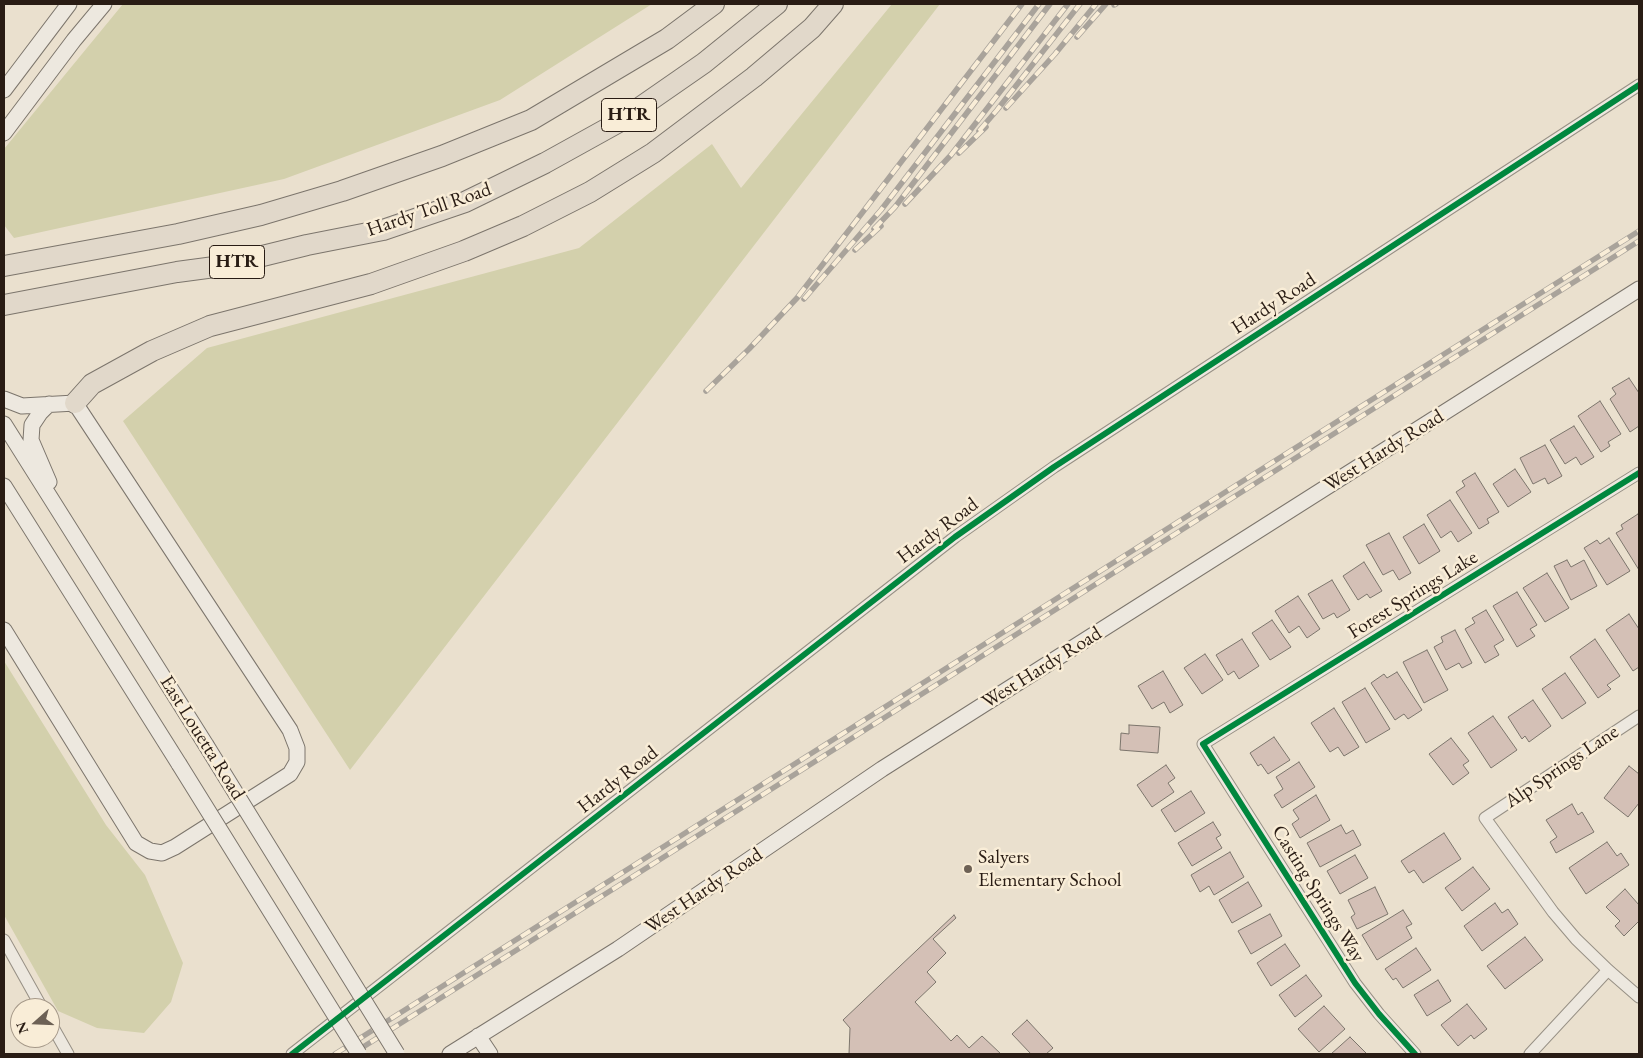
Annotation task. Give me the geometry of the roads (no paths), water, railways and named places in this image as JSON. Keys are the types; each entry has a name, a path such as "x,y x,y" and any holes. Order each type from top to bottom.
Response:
{"highway":[{"name":"HTR","path":"4,266 178,234 260,215 342,191 442,156 531,120 667,39 714,4"},
{"name":"Hardy Toll Road","path":"4,304 177,272 222,266 307,245 383,230 465,202 545,163 619,122 704,63 777,4"},
{"path":"76,402 92,384 152,351 210,326 371,284 464,251 523,226 590,192 653,152 754,77 812,28 833,4"}],"main road":[{"path":"4,90 48,29 69,4"},
{"path":"4,133 104,4"},
{"path":"48,29 69,48"},
{"name":"West Hardy Road","path":"450,1054 618,949 882,769 1639,289"},
{"path":"4,400 22,406 76,402 290,730 297,748 297,762 290,774 175,847 162,853 150,851 136,843 4,630"},
{"path":"49,404 32,425 31,440 66,523"},
{"name":"East Louetta Road","path":"4,424 397,1054"},
{"name":"East Louetta Road","path":"4,486 359,1054"},
{"path":"4,501 38,540"},
{"path":"478,1036 490,1054"}],"street":[{"name":"Hardy Road","path":"292,1054 955,537 1054,467 1639,85"},
{"name":"Forest Springs Lake","path":"1203,744 1639,473"},
{"name":"Alp Springs Lane","path":"1608,970 1576,939 1553,912 1485,818 1639,716"},
{"name":"Casting Springs Way","path":"1203,744 1355,984 1378,1014 1415,1054"},
{"path":"4,940 36,998"},
{"path":"1530,1054 1608,970 1639,997"},
{"path":"60,1040 68,1054"}],"railway":[{"path":"706,391 797,298 1022,4"},
{"path":"804,299 881,210 1039,4"},
{"path":"874,229 895,207 1050,4"},
{"path":"905,204 951,155 1068,4"},
{"path":"979,131 1080,4"},
{"path":"1006,108 1055,54 1096,4"},
{"path":"1077,37 1106,4"},
{"path":"959,153 986,127"},
{"path":"855,250 881,226"},
{"path":"335,1054 1639,231"},
{"path":"352,1054 1639,241"}],"place":[{"name":"Salyers Elementary School","path":"968,869"}]}
